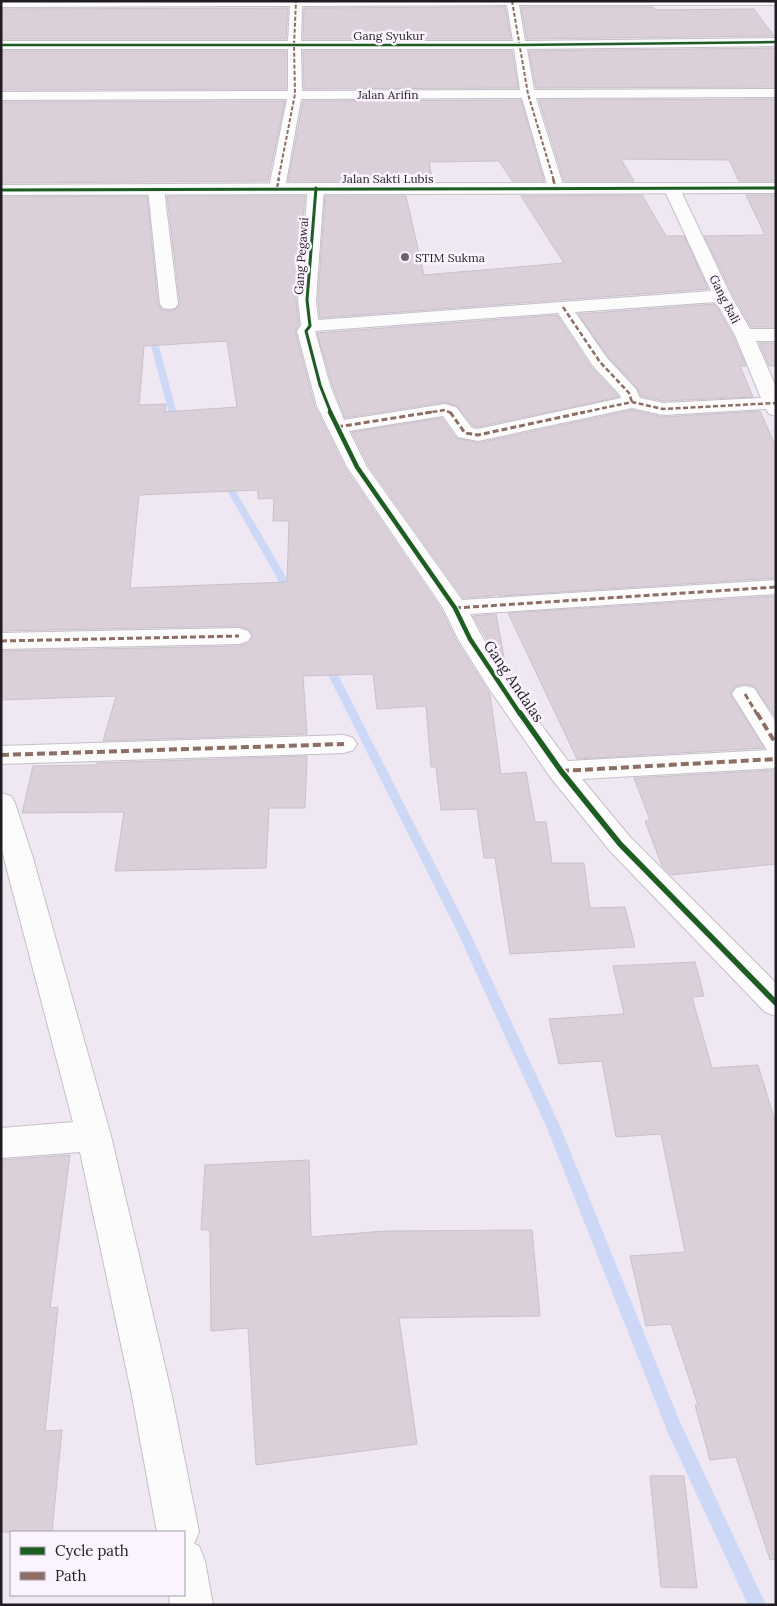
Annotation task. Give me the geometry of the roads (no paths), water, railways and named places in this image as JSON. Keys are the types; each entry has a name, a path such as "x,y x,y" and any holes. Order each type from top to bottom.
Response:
{"street":[{"path":"277,188 295,94 294,45 296,2"},
{"path":"512,2 528,94 556,188"},
{"path":"1,3 776,2"},
{"name":"Gang Syukur","path":"1,45 520,45 776,42"},
{"name":"Jalan Arifin","path":"1,96 776,93"},
{"name":"Gang Pegawai","path":"310,326 307,300 316,188"},
{"name":"Jalan Sakti Lubis","path":"1,190 776,188"},
{"path":"151,189 169,304"},
{"name":"Gang Bali","path":"672,189 722,296 744,335 775,405"},
{"path":"310,326 722,296"},
{"path":"563,307 600,362 629,393 632,402"},
{"name":"Gang Andalas","path":"310,326 306,332 320,385 337,427 357,467 455,608 470,639 498,684 597,818 620,844 776,1003"},
{"path":"744,335 776,335"},
{"path":"337,427 445,410 449,411 465,433 478,435 632,402 663,409 775,405"},
{"path":"455,608 776,587"},
{"path":"1,641 239,636"},
{"path":"745,694 776,744"},
{"path":"1,755 344,744"},
{"path":"561,771 776,759"},
{"path":"1,803 19,858 94,1136 152,1396 178,1531"},
{"path":"1,1143 94,1136"},
{"path":"185,1566 192,1605"}],"waterway":[{"path":"151,331 176,425"},
{"path":"224,478 291,594"},
{"path":"326,661 463,931 553,1126 674,1427 757,1605"}],"place":[{"name":"STIM Sukma","path":"405,257"}]}
